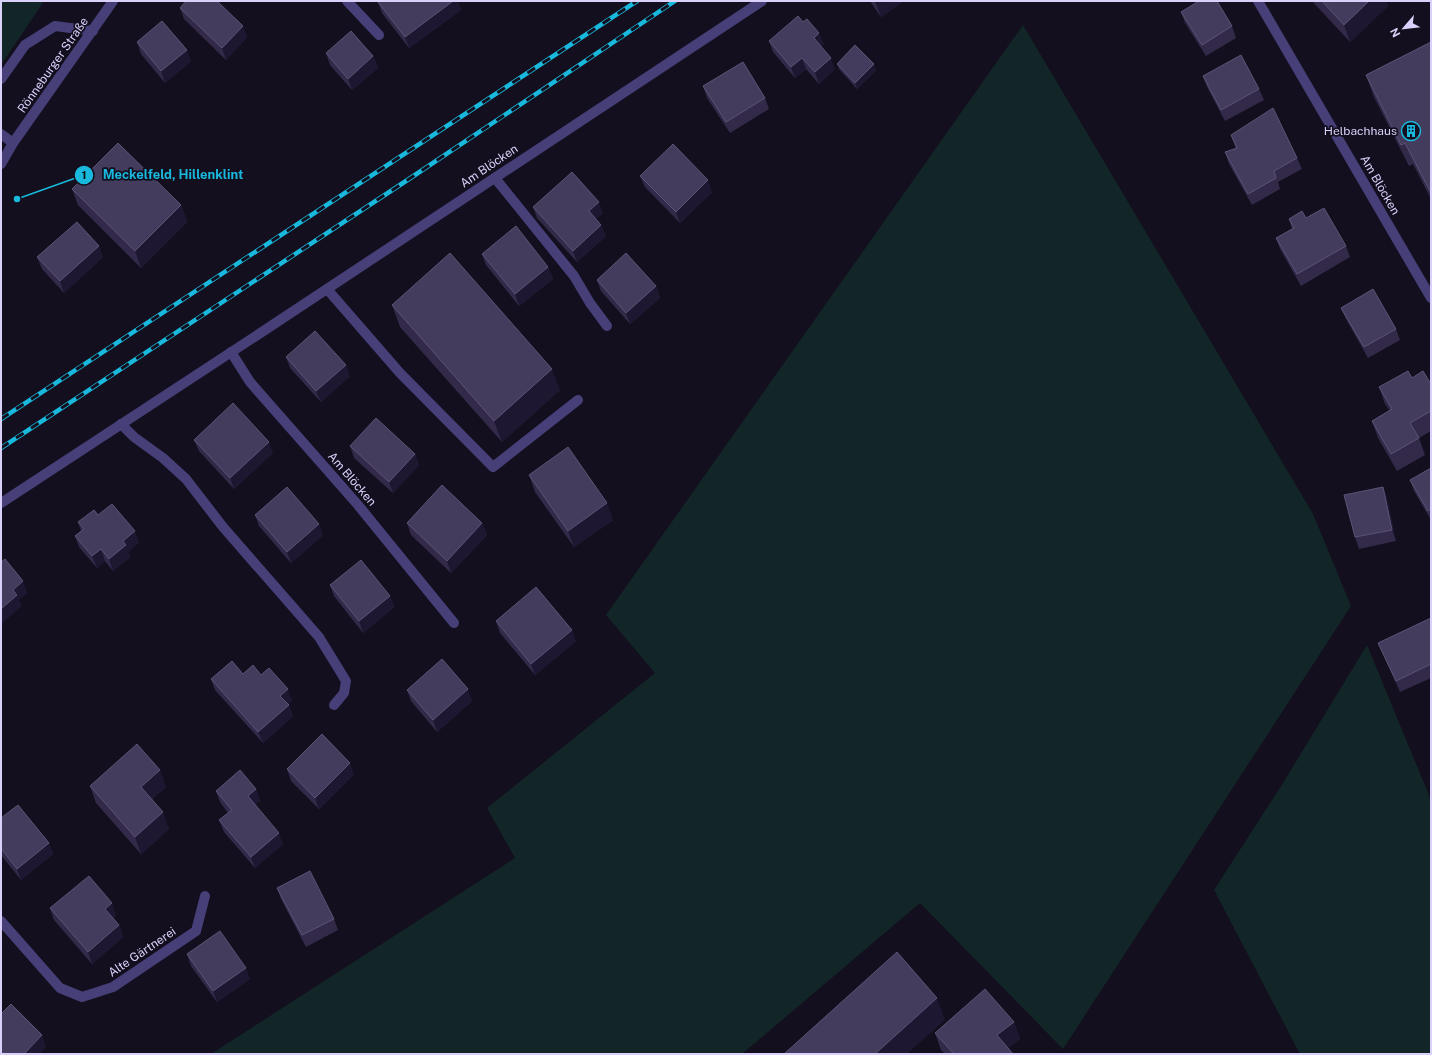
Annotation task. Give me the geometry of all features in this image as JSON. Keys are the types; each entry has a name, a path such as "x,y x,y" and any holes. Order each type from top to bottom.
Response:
{"street":[{"name":"Rönneburger Straße","path":"1,164 13,143 113,1"},
{"path":"347,1 379,35"},
{"name":"Am Blöcken","path":"1,502 327,289 762,1"},
{"name":"Am Blöcken","path":"1258,1 1431,298"},
{"path":"1,79 25,45 55,26 93,31"},
{"path":"1,134 13,143"},
{"path":"495,178 574,276 590,303 607,326"},
{"path":"327,289 400,372 493,467 578,400"},
{"name":"Am Blöcken","path":"231,352 250,382 358,505 454,623"},
{"path":"121,424 134,437 163,458 186,479 223,527 319,637 346,681 344,694 334,705"},
{"name":"Alte Gärtnerei","path":"1,921 60,988 82,997 113,988 196,931 205,896"}],"green space":[{"path":"1,1 44,1 1,65"},
{"path":"1023,25 1313,514 1351,606 1063,1049 920,903 742,1054 211,1054 515,858 487,808 655,673 606,615"},
{"path":"1367,645 1431,800 1431,1054 1300,1054 1214,890 1283,783"}],"building":[{"path":"186,1 217,1 243,26 222,48 180,8"},
{"path":"453,1 405,37 378,2"},
{"path":"1199,1 1217,1 1232,26 1202,45 1181,12"},
{"path":"1322,1 1369,1 1344,25"},
{"path":"798,16 803,22 807,19 819,33 814,38 831,58 815,72 802,58 791,67 769,41"},
{"path":"162,21 187,50 161,71 137,42"},
{"path":"351,31 373,56 348,79 326,53"},
{"name":"Helbachhaus","path":"1431,42 1431,193 1405,143 1401,145 1366,75"},
{"path":"855,45 874,64 855,83 837,64"},
{"path":"1241,55 1259,89 1221,110 1203,76"},
{"path":"743,62 765,98 726,122 703,86"},
{"path":"1273,108 1297,158 1274,171 1276,178 1248,194 1225,152 1237,148 1231,135"},
{"path":"118,143 181,205 135,251 72,189"},
{"path":"673,144 708,180 676,212 640,176"},
{"path":"572,172 599,202 589,211 601,225 573,251 533,207"},
{"path":"1324,208 1346,246 1297,274 1276,238 1294,228 1289,219 1302,211 1306,218"},
{"path":"77,222 99,246 60,281 37,257"},
{"path":"516,226 548,267 515,294 482,254"},
{"path":"450,253 552,369 494,421 392,305"},
{"path":"626,253 656,286 626,313 597,280"},
{"path":"1373,289 1396,329 1364,347 1341,308"},
{"path":"315,331 346,365 316,391 286,357"},
{"path":"1408,371 1412,378 1423,371 1431,384 1431,411 1410,423 1419,438 1391,454 1372,421 1392,409 1379,387"},
{"path":"233,403 269,442 230,478 194,440"},
{"path":"376,418 415,454 389,482 350,446"},
{"path":"568,447 607,503 568,531 529,475"},
{"path":"1431,468 1431,509 1428,511 1410,480"},
{"path":"442,485 482,523 447,561 407,523"},
{"path":"287,487 319,524 287,552 255,515"},
{"path":"1383,487 1392,530 1355,537 1344,495"},
{"path":"112,504 135,531 123,541 126,545 109,559 101,549 92,556 75,536 84,529 78,522 94,510 98,515"},
{"path":"5,559 23,581 13,590 17,595 1,609 1,562"},
{"path":"361,560 390,596 359,621 330,585"},
{"path":"536,587 572,630 531,664 496,621"},
{"path":"1431,618 1431,664 1396,681 1378,643"},
{"path":"442,659 468,689 433,720 407,690"},
{"path":"232,661 243,674 253,665 261,675 269,668 288,689 280,696 289,705 258,732 211,679"},
{"path":"322,734 350,763 315,798 287,769"},
{"path":"137,744 160,770 141,787 163,812 135,837 90,786"},
{"path":"240,770 256,789 248,796 279,833 251,857 219,820 232,810 216,791"},
{"path":"18,805 49,843 17,869 1,848 1,818"},
{"path":"310,871 334,919 302,935 277,888"},
{"path":"89,876 112,903 105,909 119,925 88,952 50,908"},
{"path":"220,931 246,968 213,991 187,954"},
{"path":"897,952 937,998 875,1054 784,1054"},
{"path":"985,989 1014,1022 997,1035 1013,1054 954,1054 935,1033"},
{"path":"11,1004 42,1035 24,1054 5,1054 1,1051 1,1014"}],"railway":[{"path":"1,419 637,1"},
{"path":"1,448 409,179 675,1"}],"place":[{"name":"Helbachhaus","path":"1411,131"},
{"name":"Meckelfeld, Hillenklint","path":"17,199"}]}
